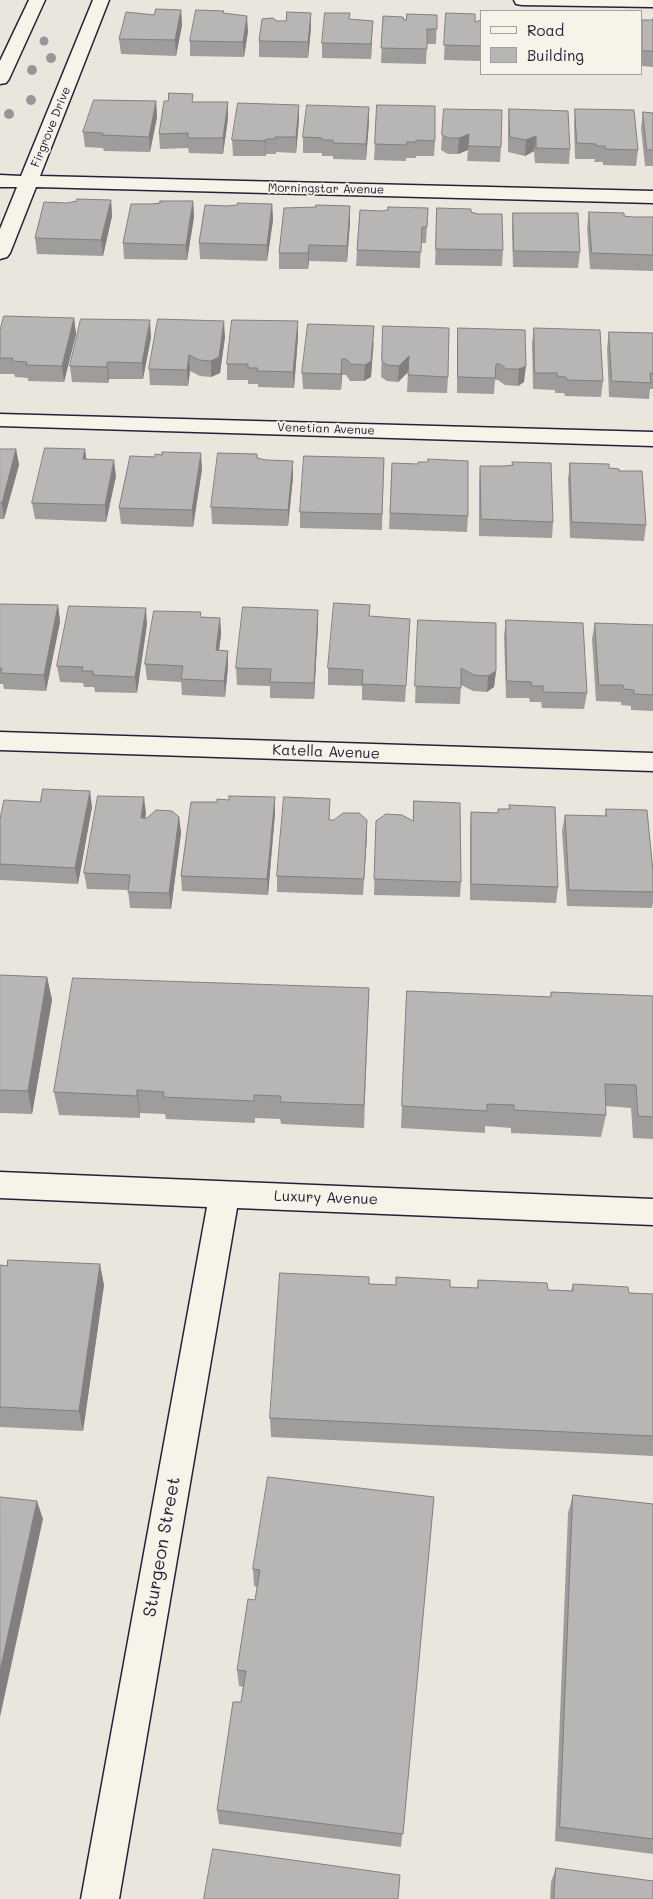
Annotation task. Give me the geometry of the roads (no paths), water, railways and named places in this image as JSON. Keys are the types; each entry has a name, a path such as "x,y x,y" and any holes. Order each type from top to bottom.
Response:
{"street":[{"path":"0,79 37,0"},
{"name":"Firgrove Drive","path":"0,253 102,0"},
{"path":"522,0 653,2"},
{"name":"Morningstar Avenue","path":"0,181 653,197"},
{"name":"Venetian Avenue","path":"0,420 653,439"},
{"name":"Katella Avenue","path":"0,741 653,762"},
{"name":"Luxury Avenue","path":"0,1185 653,1212"},
{"name":"Sturgeon Street","path":"100,1899 224,1194"}]}
